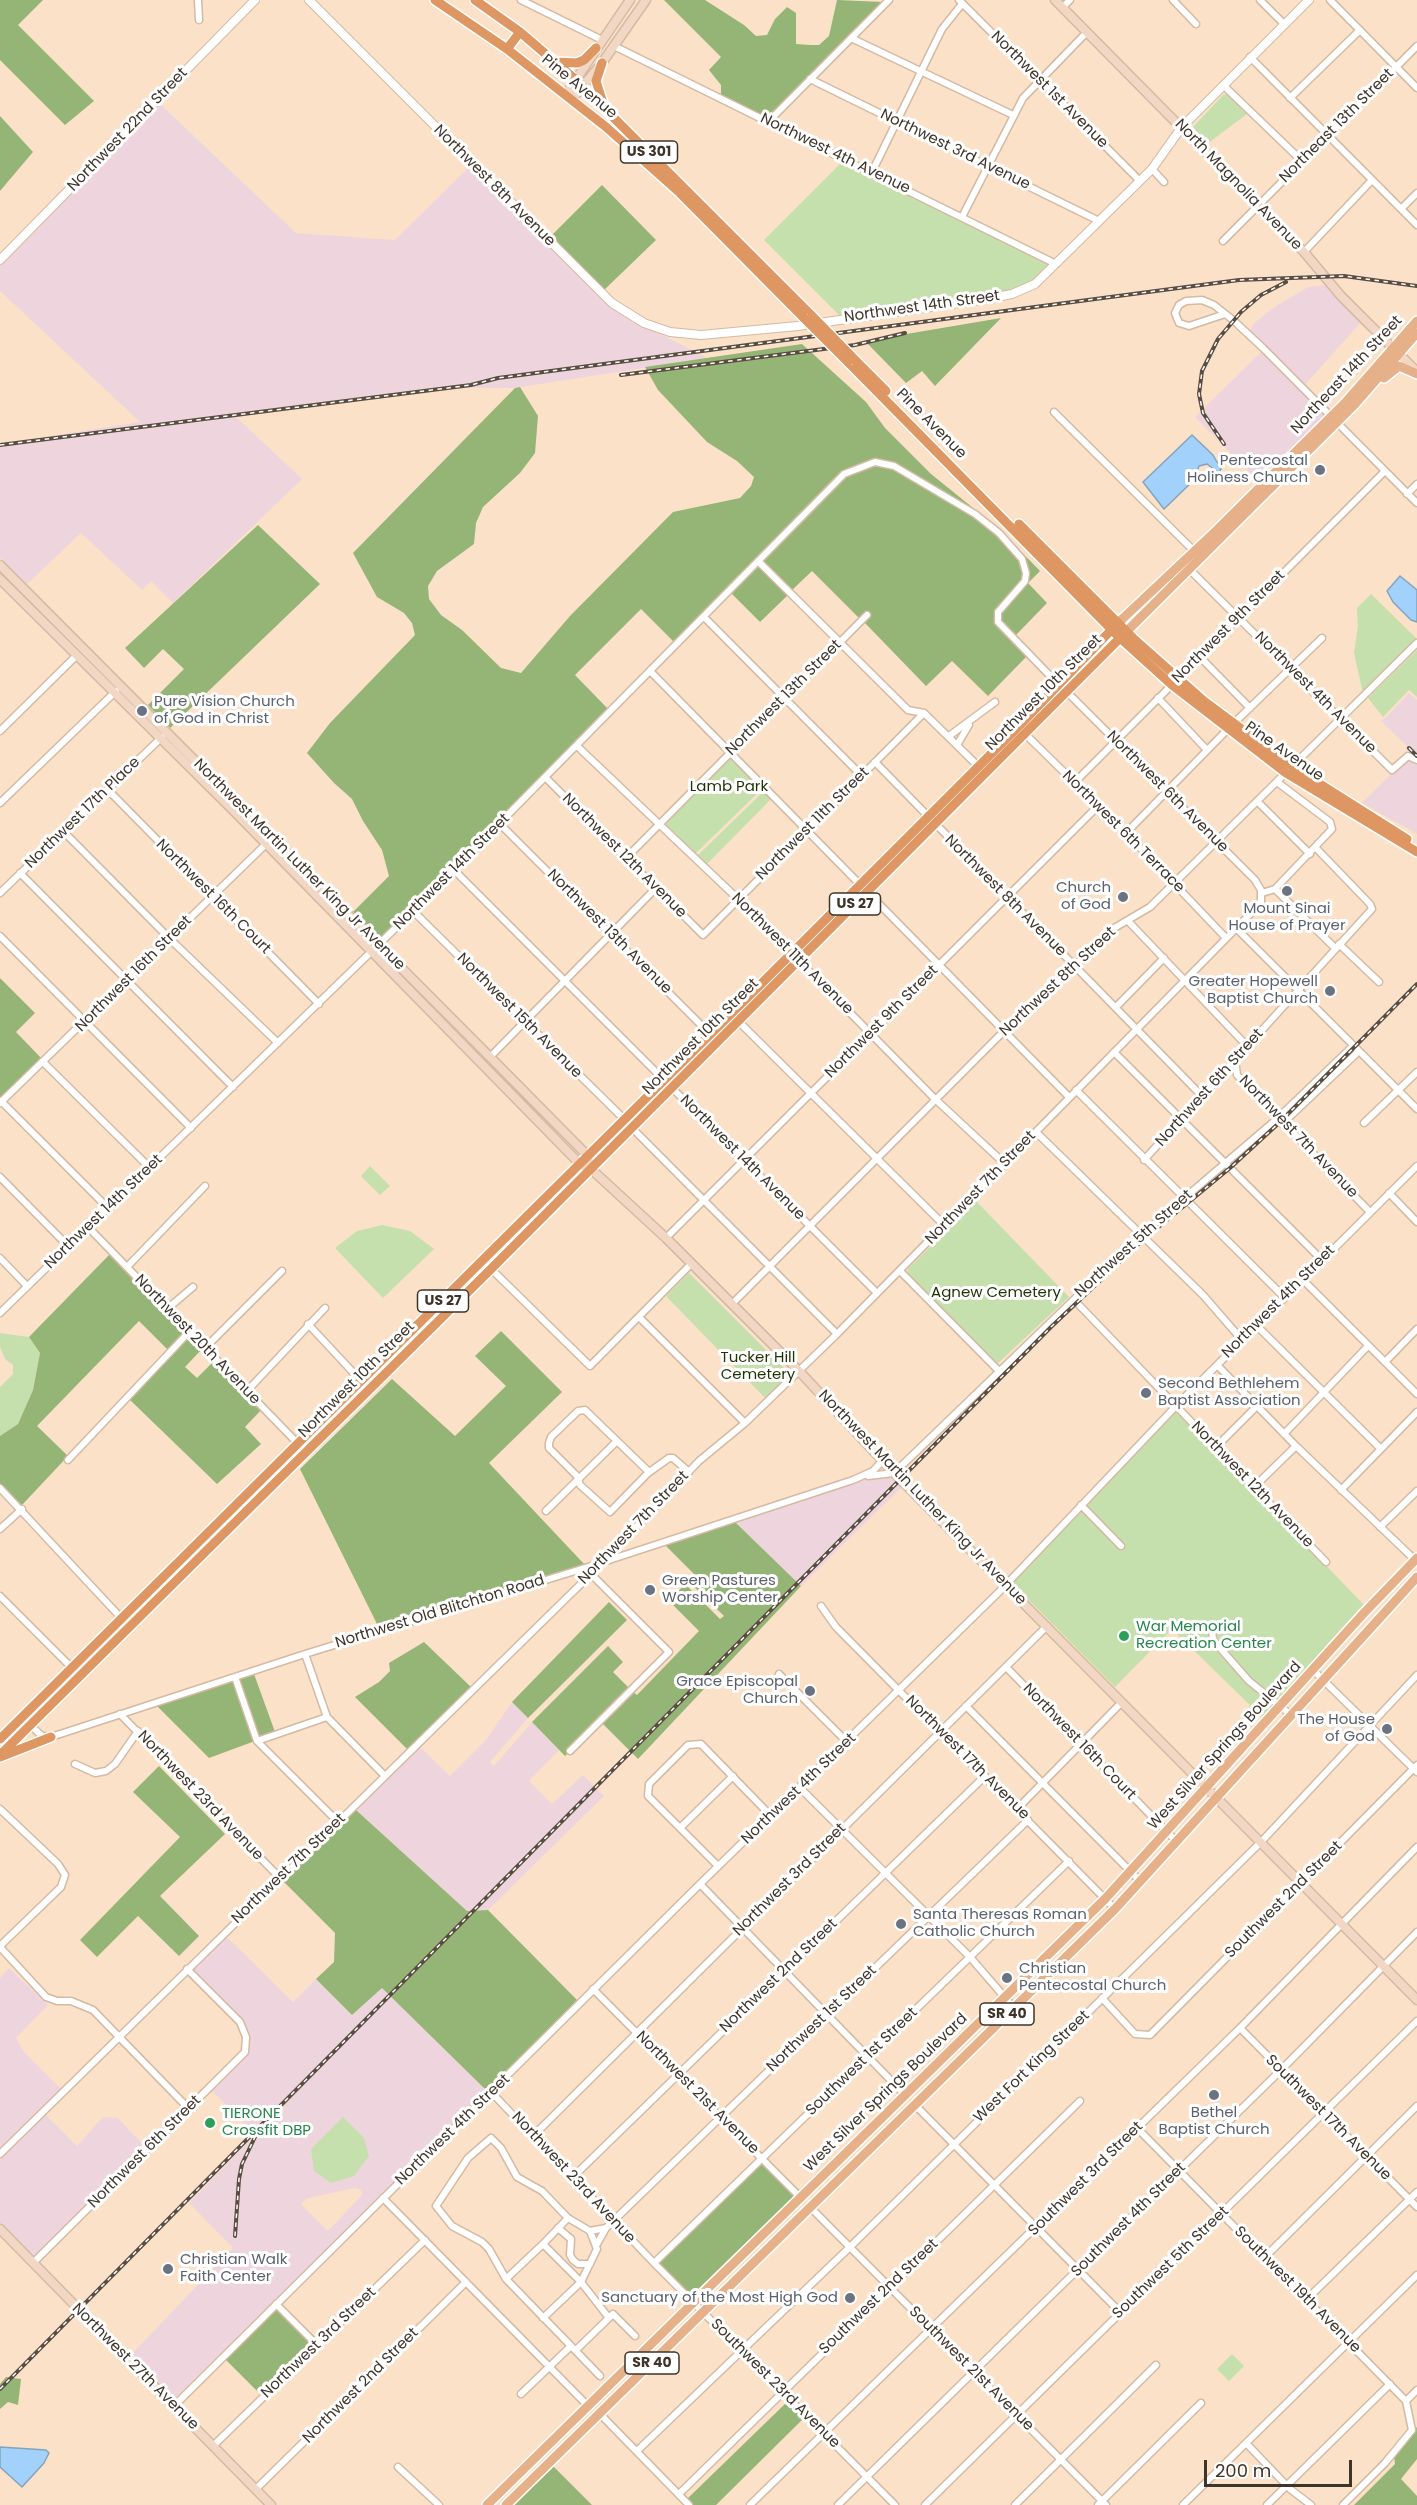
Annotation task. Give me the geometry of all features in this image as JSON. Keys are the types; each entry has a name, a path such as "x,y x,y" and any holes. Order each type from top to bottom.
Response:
{"highway":[{"name":"Pine Avenue","path":"435,0 507,50 647,157"},
{"name":"Pine Avenue","path":"475,0 520,32 555,61 605,108 647,157 1123,635 1230,727 1290,770 1417,852"},
{"path":"507,50 520,32"},
{"path":"555,61 577,63 585,60 599,44"},
{"path":"602,63 596,81 605,108"},
{"name":"Northwest 10th Street","path":"1021,731 1057,683 1114,626"},
{"name":"Northwest 10th Street","path":"0,1756 205,1552 362,1382 385,1366 491,1269 591,1169 628,1124 1021,731 1123,635"},
{"name":"Pine Avenue","path":"1290,770 1417,845"},
{"name":"Northwest 10th Street","path":"0,1739 209,1534 303,1448 385,1366 483,1261 588,1156 628,1124"},
{"path":"205,1552 209,1543 209,1534"},
{"path":"0,1756 51,1737"}],"main road":[{"path":"580,84 599,44 630,0"},
{"path":"636,15 638,0"},
{"path":"569,97 602,63 646,0"},
{"name":"North Magnolia Avenue","path":"1055,0 1304,252 1341,296 1417,373"},
{"name":"Northeast 14th Street","path":"1114,626 1333,420 1395,350 1417,321"},
{"name":"Northwest 10th Street","path":"1123,635 1333,420 1362,397 1395,350 1417,333"},
{"path":"1362,397 1396,367 1405,367 1417,373"},
{"name":"Northwest Martin Luther King Jr Avenue","path":"0,565 14,586 76,656 163,736 375,948 580,1164 591,1169 666,1238 799,1371 894,1473 1417,2000"},
{"name":"Northwest Martin Luther King Jr Avenue","path":"0,579 14,586 121,686 163,736 266,844 490,1057 588,1156"},
{"path":"588,1156 591,1169"},
{"path":"1380,1616 1383,1607 1413,1576 1416,1559"},
{"name":"West Silver Springs Boulevard","path":"487,2505 1106,1899 1416,1559"},
{"name":"West Silver Springs Boulevard","path":"506,2505 1115,1909 1178,1843 1417,1577"},
{"path":"915,2105 916,2085"},
{"path":"903,2116 905,2095"},
{"path":"810,2207 813,2191 836,2168 836,2163"},
{"path":"765,2252 766,2244 799,2212 802,2204 801,2198"},
{"name":"Northwest 27th Avenue","path":"0,2229 271,2505"},
{"path":"600,2414 597,2407 607,2387"},
{"path":"583,2429 589,2413 588,2406"}],"street":[{"path":"198,0 199,20"},
{"name":"Northwest 22nd Street","path":"0,260 255,0"},
{"name":"Northwest 8th Avenue","path":"309,0 612,303 644,322 670,332 701,335"},
{"path":"521,0 599,44"},
{"path":"769,121 889,0"},
{"path":"1063,7 1070,0"},
{"path":"1173,0 1196,24"},
{"path":"1260,0 1284,24"},
{"path":"1181,128 1309,0"},
{"path":"1330,0 1417,88"},
{"path":"871,174 920,71 942,29 961,2"},
{"name":"Northwest 1st Avenue","path":"961,2 1140,181"},
{"path":"1290,98 1360,30"},
{"path":"962,217 1023,98 1088,32"},
{"path":"851,38 1013,115"},
{"name":"Northwest 4th Avenue","path":"614,46 1056,264"},
{"name":"Northeast 13th Street","path":"1258,206 1417,46"},
{"path":"1250,57 1417,225"},
{"name":"Northwest 3rd Avenue","path":"810,79 1099,221"},
{"path":"1223,85 1302,161"},
{"name":"Northwest 14th Street","path":"701,335 798,326 1012,294 1035,284 1056,264 1152,169 1181,128"},
{"path":"1152,169 1164,182"},
{"path":"1304,252 1372,180"},
{"path":"1401,209 1417,193"},
{"path":"1222,241 1258,206"},
{"path":"1225,314 1189,326 1179,323 1175,314 1181,303 1199,300 1209,302 1225,314 1417,503"},
{"path":"1054,411 1194,551"},
{"name":"Northwest 14th Street","path":"0,1313 413,911 844,474 875,462 894,466 975,514 999,533 1022,559 1026,573 1025,581 998,612 998,622 1057,683"},
{"name":"Northwest 9th Street","path":"1074,782 1384,472"},
{"path":"1407,494 1417,484"},
{"path":"758,561 908,710 924,713 982,770"},
{"name":"Northwest 4th Avenue","path":"1189,569 1392,770 1408,756 1417,760"},
{"name":"Northwest 13th Street","path":"626,858 867,615"},
{"path":"704,617 861,775"},
{"path":"1126,833 1322,638"},
{"name":"Northwest 8th Street","path":"732,1304 771,1268 875,1158 1004,1031 1116,927 1129,922 1150,908 1417,644"},
{"path":"0,731 76,656"},
{"path":"1200,657 1250,708"},
{"path":"651,672 1070,1097"},
{"path":"0,803 121,686"},
{"name":"Northwest 6th Avenue","path":"1066,691 1255,880 1262,895"},
{"path":"1158,698 1207,750"},
{"path":"949,736 995,702"},
{"name":"Northwest 11th Street","path":"703,935 924,713"},
{"path":"957,745 972,720"},
{"name":"Northwest 6th Terrace","path":"1021,731 1126,833 1226,938"},
{"name":"Northwest 17th Place","path":"0,893 163,736"},
{"name":"Northwest 11th Avenue","path":"578,746 738,899 935,1099 1005,1164"},
{"name":"Northwest 8th Avenue","path":"875,762 1005,897 1138,1028 1202,1096"},
{"name":"Northwest 12th Avenue","path":"546,778 703,935"},
{"path":"1262,895 1275,889 1332,829 1330,822 1277,782"},
{"name":"Northwest 16th Court","path":"108,790 319,1004"},
{"path":"1257,801 1310,854"},
{"name":"Northwest 9th Street","path":"666,1238 1098,806"},
{"name":"Northwest 13th Avenue","path":"500,824 714,1038"},
{"path":"64,832 278,1043"},
{"name":"Northwest 16th Street","path":"1,1102 86,1022 266,844"},
{"name":"Northwest 6th Street","path":"1144,1160 1372,909 1370,904 1316,848"},
{"name":"Northwest 14th Avenue","path":"454,870 878,1293"},
{"path":"20,873 233,1087"},
{"path":"490,1057 656,888"},
{"path":"1275,889 1380,982"},
{"name":"Northwest 7th Street","path":"0,2154 590,1575 688,1472 745,1424 837,1334 1261,903 1262,895"},
{"name":"Northwest 15th Avenue","path":"413,911 837,1334"},
{"path":"1129,922 1248,1047"},
{"path":"1236,928 1417,1109"},
{"path":"0,936 191,1128"},
{"path":"1116,1007 1164,958"},
{"path":"734,1018 945,1226"},
{"name":"Northwest 5th Street","path":"1280,1121 1353,1046"},
{"path":"1114,1052 1321,1259"},
{"name":"Northwest 5th Street","path":"894,1473 1140,1236 1182,1199 1280,1121 1358,1052"},
{"name":"Northwest 7th Avenue","path":"1235,1060 1237,1075 1369,1211"},
{"path":"44,1062 150,1168"},
{"path":"1364,1123 1417,1072"},
{"path":"1076,1090 1182,1199 1284,1297"},
{"path":"1,1102 108,1208"},
{"path":"1036,1132 1203,1295 1242,1340"},
{"name":"Northwest 4th Street","path":"174,2406 492,2093 593,1989 718,1866 848,1743 1006,1585 1177,1405 1369,1211 1417,1166"},
{"path":"0,1176 68,1246"},
{"path":"126,1267 205,1186"},
{"path":"1389,1194 1417,1222"},
{"name":"Northwest 20th Avenue","path":"88,1227 303,1448"},
{"path":"0,1258 27,1286"},
{"path":"483,1261 590,1366 692,1264"},
{"path":"900,1270 999,1371"},
{"path":"205,1348 282,1271"},
{"path":"1302,1279 1417,1394"},
{"path":"167,1309 193,1287"},
{"name":"Northwest 12th Avenue","path":"1079,1305 1326,1562"},
{"path":"247,1391 324,1308"},
{"path":"639,1317 745,1424"},
{"path":"308,1324 362,1382"},
{"path":"1256,1325 1381,1449"},
{"path":"1385,1362 1417,1329"},
{"path":"68,1460 189,1332"},
{"path":"1284,1434 1368,1346"},
{"path":"1217,1365 1341,1490 1416,1559"},
{"path":"1215,1448 1257,1406"},
{"path":"649,1472 585,1410 578,1411 551,1437 549,1448 579,1480 580,1485 610,1512 649,1472 669,1458 674,1458 688,1472"},
{"path":"1341,1490 1417,1412"},
{"path":"546,1511 617,1441"},
{"path":"1253,1488 1296,1446"},
{"name":"Northwest Old Blitchton Road","path":"51,1737 304,1654 588,1567 853,1480 873,1471 883,1461"},
{"name":"Northwest Old Blitchton Road","path":"853,1480 894,1473"},
{"path":"0,1488 22,1509 129,1627"},
{"path":"1380,1527 1417,1491"},
{"path":"1081,1505 1121,1546"},
{"path":"0,1529 22,1509"},
{"path":"570,1751 669,1652 590,1575 588,1567"},
{"path":"0,1596 80,1676"},
{"name":"Northwest 17th Avenue","path":"821,1606 836,1627 1115,1909"},
{"name":"Northwest 3rd Street","path":"534,2135 1047,1626"},
{"path":"1212,1629 1213,1640 1249,1681 1291,1715"},
{"path":"304,1654 327,1717 384,1775"},
{"name":"Northwest 16th Court","path":"1006,1667 1178,1843"},
{"path":"1313,1670 1416,1769"},
{"path":"779,1674 848,1743"},
{"name":"West Fort King Street","path":"637,2451 851,2246 1261,1842 1417,1675"},
{"path":"235,1677 257,1741 338,1822"},
{"path":"1017,1809 1122,1702"},
{"path":"966,1706 1141,1882"},
{"name":"Northwest 23rd Avenue","path":"120,1714 280,1878"},
{"path":"257,1741 327,1717"},
{"path":"30,1725 42,1736 51,1737"},
{"path":"75,1764 95,1773 106,1771 115,1764 138,1731"},
{"path":"718,1866 648,1796 649,1784 688,1745 701,1744 771,1816"},
{"name":"Southwest 2nd Street","path":"1102,1998 1135,2034 1150,2035 1416,1769"},
{"path":"680,1828 733,1776"},
{"name":"Northwest 2nd Street","path":"574,2176 985,1776"},
{"path":"800,1788 970,1958 1014,2008"},
{"path":"0,1809 58,1864 65,1875 61,1887 0,1947 46,1997 57,2001 71,2001 93,2010 189,2109"},
{"name":"Northwest 1st Street","path":"597,2244 606,2228 615,2219 1028,1820"},
{"name":"Southwest 3rd Street","path":"750,2505 1240,2028 1417,1847"},
{"name":"Southwest 1st Street","path":"654,2263 1069,1861"},
{"path":"700,1884 905,2095"},
{"name":"Southwest 4th Street","path":"838,2505 1281,2070 1417,1932"},
{"name":"Northwest 6th Street","path":"33,2263 245,2052 246,2037 240,2022 187,1969"},
{"name":"Northwest 21st Avenue","path":"593,1989 801,2198"},
{"name":"Southwest 5th Street","path":"925,2505 1417,2021"},
{"name":"Southwest 17th Avenue","path":"1240,2028 1417,2207"},
{"name":"Northwest 23rd Avenue","path":"492,2093 615,2219 654,2263"},
{"name":"Southwest 2nd Street","path":"679,2494 1080,2101"},
{"path":"915,2105 1120,2312"},
{"path":"1264,2258 1417,2106"},
{"name":"Southwest 19th Avenue","path":"1137,2128 1406,2401"},
{"path":"543,2318 581,2282 597,2244 587,2230 568,2218 542,2191 517,2177 501,2148 491,2138 468,2158 436,2206 452,2226 482,2242 489,2249 506,2279 543,2318 600,2376"},
{"path":"1307,2299 1417,2192"},
{"path":"383,2198 588,2406"},
{"name":"Southwest 21st Avenue","path":"810,2207 851,2246 1102,2504"},
{"path":"506,2279 568,2218"},
{"path":"558,2228 571,2239"},
{"path":"571,2239 587,2230 606,2228"},
{"path":"571,2239 570,2255 573,2260 590,2264"},
{"name":"Northwest 3rd Street","path":"213,2446 425,2240"},
{"path":"543,2244 581,2282 609,2318"},
{"name":"Southwest 23rd Avenue","path":"654,2263 895,2505"},
{"path":"1183,2505 1417,2275"},
{"name":"Northwest 2nd Street","path":"256,2489 466,2282"},
{"path":"276,2304 316,2345"},
{"path":"521,2394 549,2366 613,2314 635,2336"},
{"path":"1015,2505 1156,2365"},
{"path":"1267,2505 1390,2384"},
{"path":"1343,2505 1385,2463 1412,2430 1406,2401 1417,2390"},
{"path":"1102,2504 1201,2403"},
{"path":"600,2414 689,2505"},
{"path":"1246,2443 1311,2505"},
{"path":"398,2467 439,2505"}],"shaded area":[{"path":"158,102 296,233 395,240 470,166 610,305 624,315 707,358 515,388 431,388 233,414 302,479 173,603 151,581 142,590 81,533 27,584 0,557 0,444 140,422 0,291 0,264"},
{"path":"1328,285 1362,321 1304,386 1250,333 1253,324 1276,306 1308,287"},
{"path":"1262,351 1325,416 1259,482 1195,417"},
{"path":"1409,693 1417,700 1417,757 1410,753 1412,751 1380,720 1384,719"},
{"path":"1409,759 1417,763 1417,834 1362,803"},
{"path":"893,1476 903,1486 801,1586 735,1522 854,1482"},
{"path":"512,1702 528,1718 490,1762 494,1766 532,1722 559,1750 529,1781 552,1804 583,1775 604,1796 488,1910 467,1911 356,1810 419,1746 450,1776 486,1740"},
{"path":"225,1935 293,2002 316,1979 352,2015 382,1987 487,2091 172,2401 129,2357 233,2248 189,2203 256,2134 211,2090 247,2054 249,2035 191,1969","holes":["355,2188 361,2190 362,2195 328,2231 301,2204 308,2198"]},
{"path":"9,1968 48,2005 16,2038 24,2052 61,2089 0,2150 0,1978"},
{"path":"45,2114 77,2146 103,2117 118,2118 145,2147 33,2259 0,2225 0,2158"}],"green space":[{"path":"0,0 43,0 18,25 94,101 65,125 0,60"},
{"path":"664,0 705,0 744,25 756,36 767,35 775,19 787,7 796,13 796,44 811,45 819,45 829,36 837,0 883,2 768,118 721,95 721,85 709,70 721,57"},
{"path":"1227,94 1247,114 1207,144 1193,127 1223,95"},
{"path":"0,116 33,152 0,191"},
{"path":"842,162 1051,265 1033,281 1011,291 840,316 764,240"},
{"path":"602,185 656,240 603,291 549,238"},
{"path":"1001,318 935,386 922,371 906,383 865,341"},
{"path":"802,344 866,402 885,428 931,474 993,524 976,511 895,463 874,460 844,470 675,643 641,609 575,675 609,710 380,939 353,912 389,876 382,850 352,799 307,753 330,723 415,635 412,623 404,613 377,597 353,553 515,388 520,387 538,416 535,453 520,473 483,507 476,523 474,544 437,571 428,586 429,599 441,615 462,630 501,668 521,673 570,616 673,512 740,498 751,486 754,477 737,461 707,442 658,390 645,367"},
{"path":"876,465 894,468 974,516 997,534 1020,560 1023,579 996,610 995,622 1027,656 988,696 952,661 926,686 864,622 871,616 867,611 859,618 812,571 791,591 762,561 846,476"},
{"path":"258,525 320,584 170,728 148,705 184,669 163,649 144,668 125,648"},
{"path":"1002,532 1040,571 1028,583 1047,603 1015,636 1001,621 1001,613 1027,583 1029,573"},
{"path":"759,565 788,595 760,622 731,593"},
{"path":"1371,594 1417,639 1363,693 1354,653 1358,626 1357,608"},
{"path":"1417,650 1417,697 1409,690 1383,717 1368,698"},
{"name":"Lamb Park","path":"729,752 764,787 693,856 660,824"},
{"path":"764,791 772,798 706,865 697,856"},
{"path":"0,978 35,1013 16,1032 42,1059 0,1099"},
{"path":"370,1166 390,1186 380,1195 361,1176"},
{"name":"Agnew Cemetery","path":"976,1201 1069,1297 997,1364 908,1274 908,1269"},
{"path":"382,1225 410,1231 434,1249 383,1298 335,1248 357,1231"},
{"path":"110,1254 186,1331 168,1350 139,1321 37,1426 68,1456 22,1505 0,1484 0,1436 18,1424 33,1390 40,1353 29,1337"},
{"name":"Tucker Hill Cemetery","path":"689,1273 790,1374 766,1399 666,1296"},
{"path":"501,1331 562,1392 489,1463 585,1565 379,1628 300,1469 392,1379 455,1436 506,1386 475,1356"},
{"path":"0,1333 29,1337 40,1353 33,1390 18,1424 0,1436 0,1387 13,1374 13,1365 5,1359 0,1347"},
{"path":"190,1336 202,1349 185,1367 197,1378 214,1361 262,1409 245,1427 261,1444 217,1484 129,1399"},
{"path":"1176,1410 1366,1607 1278,1701 1251,1679 1216,1639 1214,1627 1209,1627 1210,1640 1275,1705 1263,1718 1172,1629 1115,1687 1012,1583 1081,1509 1121,1549 1125,1547 1084,1505"},
{"path":"735,1522 801,1586 638,1759 602,1723 633,1692 637,1695 699,1631 669,1601 685,1584 720,1619 724,1616 688,1581 694,1574 665,1545"},
{"path":"609,1602 627,1620 528,1718 512,1702"},
{"path":"424,1642 471,1687 407,1749 355,1697 379,1682 390,1671 389,1663"},
{"path":"608,1646 623,1662 613,1672 629,1688 566,1750 568,1753 565,1756 532,1722"},
{"path":"254,1674 275,1732 259,1737 239,1679"},
{"path":"234,1681 255,1741 209,1758 156,1705"},
{"path":"159,1766 225,1834 160,1896 199,1936 179,1956 138,1916 97,1957 80,1940 180,1837 133,1792"},
{"path":"356,1810 467,1911 488,1910 577,2000 487,2091 382,1988 352,2015 316,1979 334,1962 335,1933 282,1880"},
{"path":"343,2117 364,2138 369,2156 354,2176 331,2183 314,2171 311,2149"},
{"path":"762,2163 795,2195 691,2296 658,2264"},
{"path":"277,2307 313,2345 261,2395 225,2359"},
{"path":"1232,2354 1244,2366 1229,2381 1217,2369"},
{"path":"6,2377 21,2379 18,2405 8,2402 0,2409 0,2384"},
{"path":"788,2401 804,2418 716,2505 693,2505 687,2499"},
{"path":"1417,2427 1417,2459 1401,2479 1417,2496 1417,2505 1354,2505 1395,2464 1394,2456"},
{"path":"553,2466 592,2505 514,2505"}],"water":[{"path":"1192,435 1213,455 1221,469 1219,473 1207,464 1199,466 1194,480 1164,509 1143,482"},
{"path":"1400,576 1417,590 1417,622 1411,620 1393,602 1387,591"},
{"path":"0,2447 46,2450 49,2453 44,2463 22,2487 0,2467"}],"railway":[{"path":"0,445 471,385 498,378 1239,280 1344,276 1417,286"},
{"path":"1224,444 1203,413 1199,394 1202,371 1218,339 1241,312 1261,295 1286,282"},
{"path":"621,375 855,345 905,333"},
{"path":"1409,748 1417,756"},
{"path":"0,2389 1051,1327 1144,1239 1230,1168 1280,1122 1417,984"},
{"path":"235,2236 242,2164 255,2137"}],"place":[{"name":"Pentecostal Holiness Church","path":"1320,470"},
{"name":"Pure Vision Church of God in Christ","path":"142,711"},
{"name":"Mount Sinai House of Prayer","path":"1287,891"},
{"name":"Church of God","path":"1123,897"},
{"name":"Greater Hopewell Baptist Church","path":"1330,991"},
{"name":"Second Bethlehem Baptist Association","path":"1146,1393"},
{"name":"Green Pastures Worship Center","path":"650,1590"},
{"name":"War Memorial Recreation Center","path":"1124,1636"},
{"name":"Grace Episcopal Church","path":"810,1691"},
{"name":"The House of God","path":"1387,1729"},
{"name":"Santa Theresas Roman Catholic Church","path":"901,1924"},
{"name":"Christian Pentecostal Church","path":"1007,1978"},
{"name":"Bethel Baptist Church","path":"1214,2095"},
{"name":"TIERONE Crossfit DBP","path":"210,2123"},
{"name":"Christian Walk Faith Center","path":"168,2269"},
{"name":"Sanctuary of the Most High God","path":"850,2298"}]}
